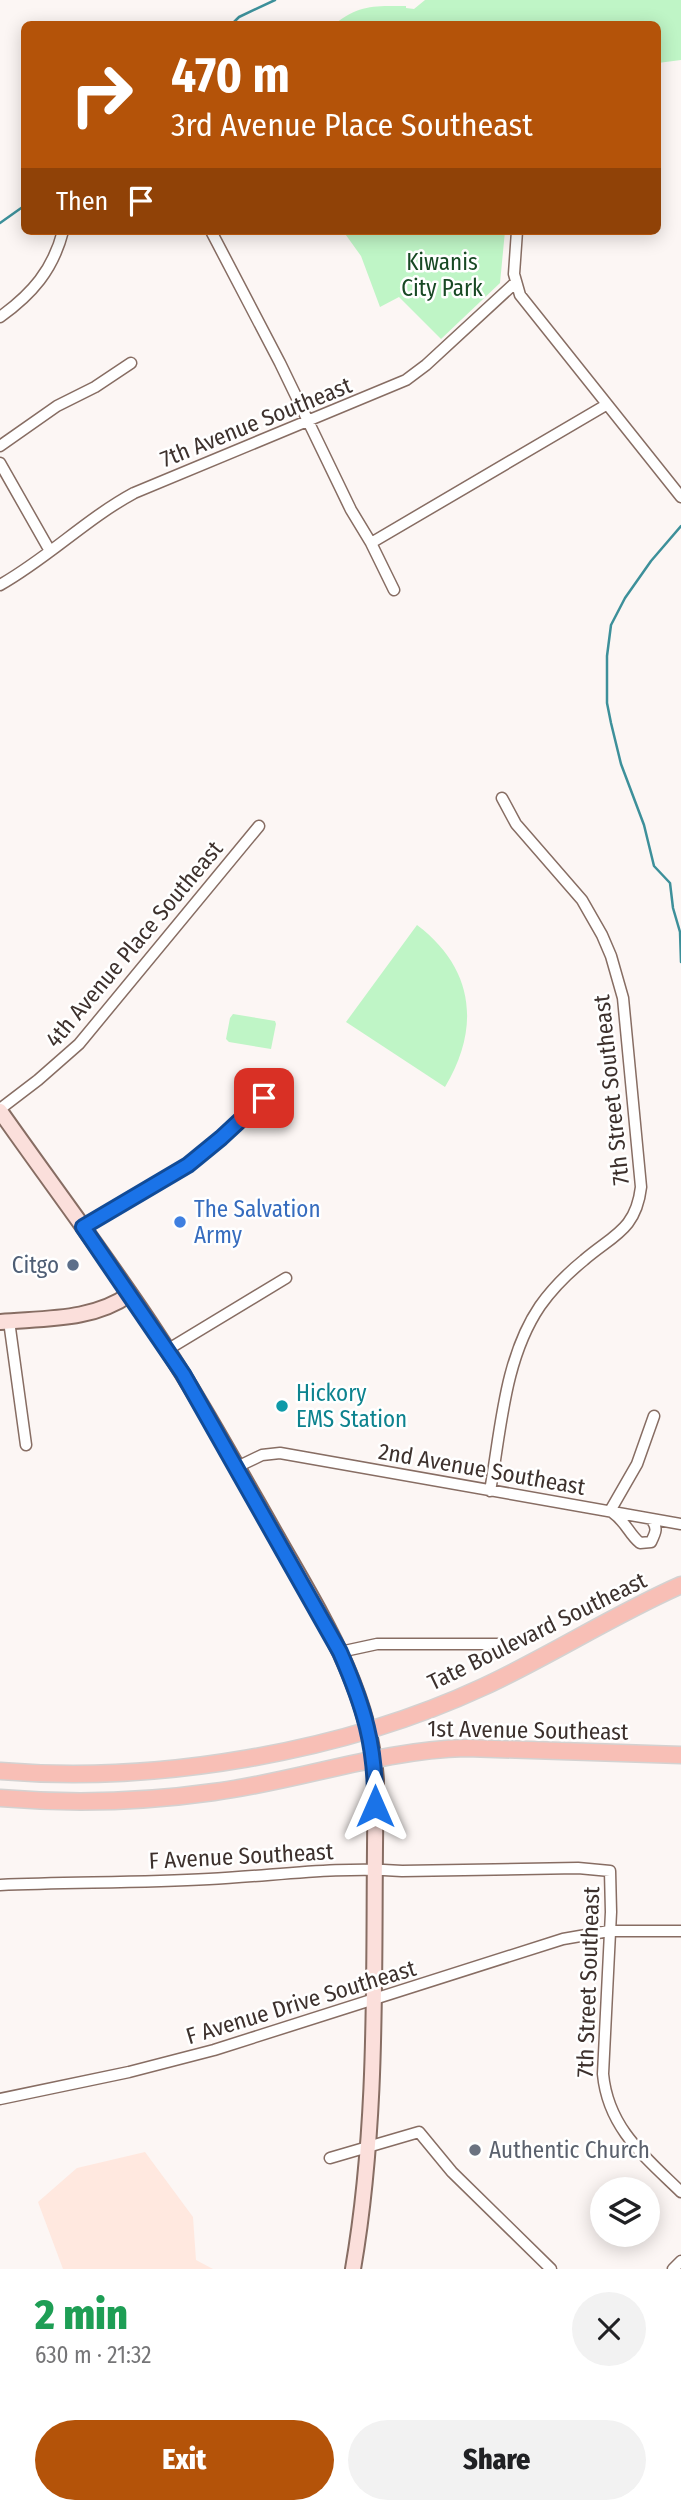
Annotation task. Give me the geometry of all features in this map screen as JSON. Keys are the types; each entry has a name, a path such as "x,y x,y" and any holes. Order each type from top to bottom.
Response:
{"main road":[{"path":"0,1110 167,1350 237,1467 340,1652 355,1686 374,1758 375,1869 369,2147 366,2188 353,2269"},
{"path":"4,1322 54,1319 87,1313 109,1307 130,1294"},
{"name":"Tate Boulevard Southeast","path":"0,1771 91,1773 196,1766 271,1754 368,1729 422,1712 482,1687 681,1585"},
{"name":"1st Avenue Southeast","path":"374,1758 432,1749 466,1748 681,1755"},
{"path":"0,1798 89,1801 215,1792 374,1758"}],"street":[{"path":"0,317 21,302 45,274 53,261 62,235"},
{"path":"213,235 394,590"},
{"path":"517,235 514,265 520,295 681,497"},
{"name":"7th Avenue Southeast","path":"0,585 104,510 134,493 308,420 386,391 414,375 516,282"},
{"path":"0,446 57,406 95,387 131,363"},
{"path":"371,543 606,405"},
{"path":"0,463 50,551"},
{"name":"7th Street Southeast","path":"490,1491 511,1376 522,1338 541,1306 560,1282 586,1258 614,1238 629,1222 636,1211 641,1187 623,998 611,956 582,900 516,824 502,798"},
{"name":"4th Avenue Place Southeast","path":"0,1110 79,1044 259,826"},
{"path":"83,1227 188,1165 227,1134 264,1098"},
{"path":"167,1350 286,1278"},
{"path":"4,1322 26,1445"},
{"path":"651,1519 656,1532 651,1542 640,1543 631,1536 621,1519 610,1511 637,1464 654,1416"},
{"name":"2nd Avenue Southeast","path":"237,1467 262,1455 280,1453 681,1524"},
{"path":"340,1652 377,1644 499,1644"},
{"name":"F Avenue Southeast","path":"0,1885 206,1879 375,1869 402,1871 578,1868 610,1871"},
{"name":"7th Street Southeast","path":"610,1871 604,2088 609,2105 628,2138 681,2192"},
{"path":"609,1931 681,1931"},
{"name":"F Avenue Drive Southeast","path":"0,2099 191,2057 563,1939 609,1931"},
{"path":"330,2158 419,2132 452,2172 551,2269"},
{"path":"673,2269 681,2261"}],"shaded area":[{"path":"145,2152 193,2217 196,2260 213,2269 63,2269 38,2202 77,2168"}],"green space":[{"path":"425,0 681,0 681,60 661,63 661,21 339,21 352,13 369,8 406,6 414,9"},
{"name":"Kiwanis City Park","path":"346,235 505,235 500,283 441,339 399,297 380,307 361,256"},
{"path":"417,925 436,942 450,960 460,979 466,1000 464,1042 445,1087 346,1022"},
{"path":"233,1014 275,1021 271,1049 229,1042 226,1039"}],"waterway":[{"path":"235,21 275,0"},
{"path":"0,223 21,208"},
{"path":"681,526 651,561 625,598 611,625 607,656 607,703 611,723 621,764 644,825 654,866 670,883 680,932 681,962"}],"place":[{"name":"The Salvation Army","path":"180,1222"},
{"name":"Citgo","path":"73,1265"},
{"name":"Hickory EMS Station","path":"282,1406"},
{"name":"Authentic Church","path":"475,2150"}],"route":[{"path":"264,1098 188,1165 83,1227 183,1374 340,1652 355,1686 373,1746 375,1806"}]}
